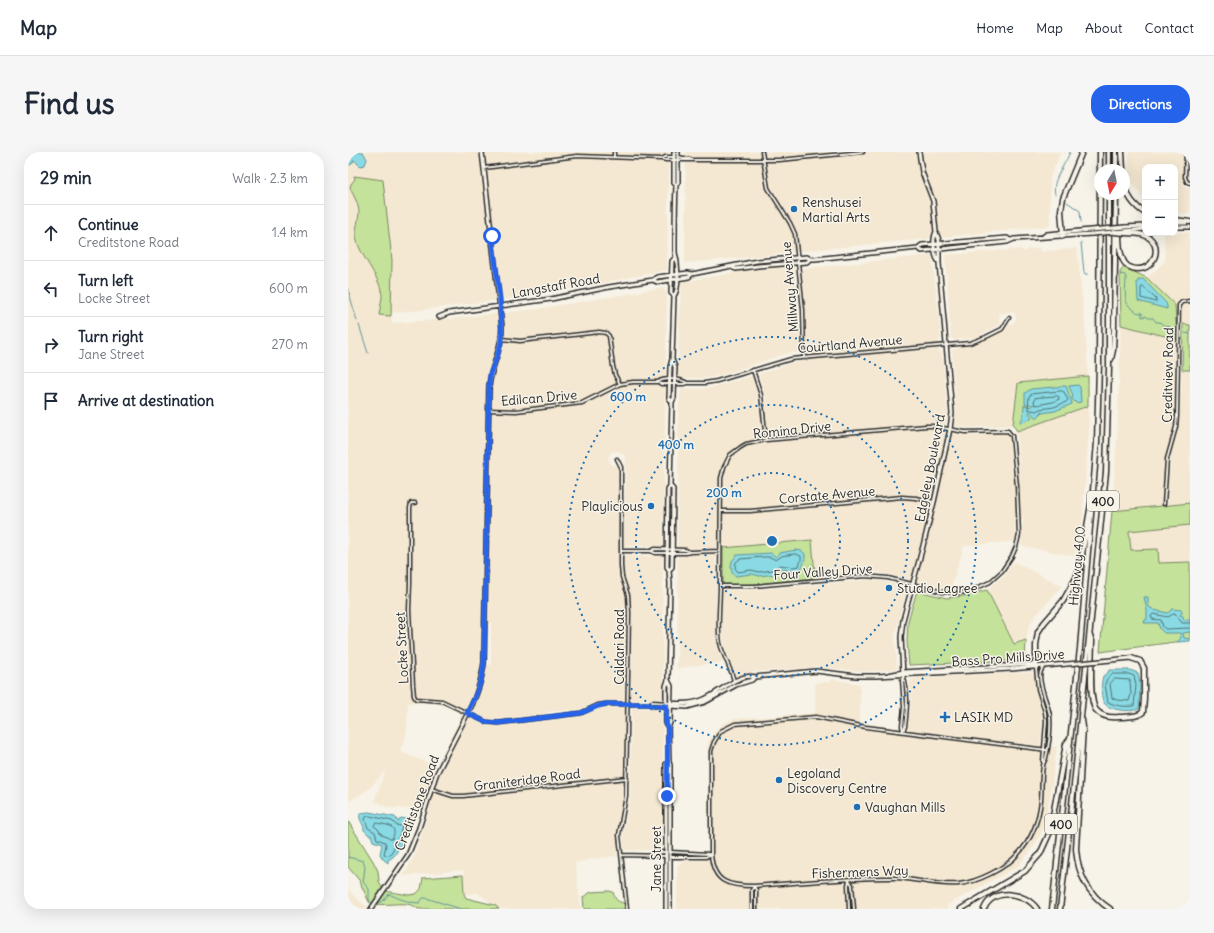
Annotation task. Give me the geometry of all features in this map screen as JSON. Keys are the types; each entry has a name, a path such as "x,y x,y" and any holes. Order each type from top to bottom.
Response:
{"highway":[{"path":"1063,235 1061,210 1063,198 1082,152"},
{"name":"Highway 400","path":"1052,909 1081,634 1097,442 1099,370 1099,152"},
{"path":"1109,152 1109,164"},
{"path":"1116,152 1116,164"},
{"path":"1122,152 1123,164"},
{"path":"1130,199 1142,211"},
{"name":"Highway 400","path":"1061,907 1106,472 1109,368 1109,200"},
{"path":"1109,368 1113,350 1116,200"},
{"path":"1178,220 1190,222"},
{"path":"1114,232 1125,230 1146,236 1153,241 1156,248 1156,253 1152,263 1143,269 1134,269 1129,267 1123,261 1120,253 1118,229 1116,224"},
{"path":"1036,665 1036,645 1038,632 1063,601 1074,582 1080,566 1089,509 1093,498"},
{"path":"1090,633 1092,641 1092,699 1096,710 1106,717 1137,716 1143,712 1144,668 1140,661 1130,658"},
{"path":"1080,714 1083,727 1076,849 1077,860 1081,874 1089,890 1096,898 1110,909"},
{"path":"961,909 1025,871 1040,854 1046,844 1050,832 1066,744 1070,739"},
{"path":"984,909 989,900 995,896 1010,894 1028,899 1037,909"}],"street":[{"name":"Creditstone Road","path":"371,909 408,855 419,828 440,766 477,695 484,663 489,387 490,374 502,339 500,306 482,152"},
{"path":"614,152 614,158"},
{"name":"Jane Street","path":"672,402 669,398 674,296 676,293 677,277 677,261 675,258 676,185 678,183 674,152"},
{"name":"Jane Street","path":"676,159 678,152"},
{"name":"Millway Avenue","path":"762,152 768,188 790,222 793,230 798,258 803,310 804,357"},
{"path":"484,168 577,156 662,159 665,157 676,159 779,160 863,152"},
{"name":"Edgeley Boulevard","path":"903,673 901,643 902,628 934,502 950,429 951,405 937,249 938,235 936,232 933,201 922,172 919,152"},
{"path":"1186,152 1186,177 1187,182 1190,183"},
{"path":"1178,224 1190,222"},
{"name":"Langstaff Road","path":"1125,230 1142,227"},
{"path":"1178,227 1190,227"},
{"name":"Langstaff Road","path":"439,317 449,312 563,298 609,287 653,280 657,277 672,275 677,277 689,277 692,274 757,261 807,257 810,259 918,248 922,250 937,249 1044,237 1047,234 1063,235 1142,229"},
{"name":"Langstaff Road","path":"1092,232 1114,232"},
{"name":"Langstaff Road","path":"918,248 922,245 1007,238 1010,240"},
{"name":"Jane Street","path":"674,296 671,292 672,261 675,258"},
{"name":"Langstaff Road","path":"731,267 736,269 798,263 807,262 810,259"},
{"name":"Langstaff Road","path":"653,280 657,282 677,277"},
{"name":"Creditview Road","path":"1164,504 1167,459 1178,414 1179,305 1182,302 1190,302"},
{"name":"Courtland Avenue","path":"674,382 684,384 714,382 791,358 970,343 1002,329 1009,318"},
{"path":"502,339 520,341 599,332 606,333 609,336 614,370 620,384"},
{"name":"Jane Street","path":"670,570 667,567 667,551 668,489 670,486 672,402 674,398 675,367 672,360"},
{"path":"753,370 762,395 766,440"},
{"name":"Edilcan Drive","path":"489,410 516,411 582,403 620,384 633,382 658,382 661,380 674,382"},
{"name":"Romina Drive","path":"735,683 720,643 722,472 730,455 746,444 766,440 926,426 950,429"},
{"name":"Four Valley Drive","path":"720,586 754,586 865,576 884,577 943,592 957,593 968,592 980,588 996,578 1008,562 1016,547 1019,535 1019,517 1012,436 1008,431 965,432 950,429"},
{"name":"Caldari Road","path":"617,459 621,467 620,551 622,577 628,595 629,613 627,778 626,796 619,828 627,909"},
{"name":"Jane Street","path":"670,486 673,489 672,567 670,570 668,680 666,686 666,723 668,728 668,762 670,765 670,909"},
{"name":"Corstate Avenue","path":"721,511 750,511 902,497 934,502"},
{"name":"Locke Street","path":"415,503 411,503 410,506 409,610 414,696 417,700 442,701 486,722 498,723 581,713 598,706 649,704 652,702 666,704"},
{"path":"620,551 651,551 655,549 686,554 690,552 720,551"},
{"name":"Bass Pro Mills Drive","path":"666,704 687,707 698,705 712,699 735,683 752,680 755,677 816,671 866,677 903,673 1036,665 1045,666 1130,658"},
{"name":"Fishermens Way","path":"903,731 866,727 824,717 742,724 727,727 717,736 711,751 710,854 715,872 729,884 736,886 754,886 895,878 960,884 975,880 994,872 1016,857 1025,847 1033,833 1037,820 1041,800 1046,721 1045,712 1038,689 1036,665"},
{"name":"Fishermens Way","path":"1043,763 1046,759 1050,720 1048,706 1041,688 1040,674 1045,666"},
{"path":"903,673 903,731 1047,750"},
{"name":"Jane Street","path":"668,680 671,686 670,723 668,728"},
{"name":"Jane Street","path":"666,909 666,764 668,762"},
{"name":"Graniteridge Road","path":"431,789 453,796 463,796 627,778"},
{"path":"621,855 653,856 670,852 710,854"},
{"path":"666,854 670,857 706,857 710,854"},
{"path":"848,880 849,909"},
{"path":"848,880 852,885 854,909"},
{"path":"752,909 752,890 754,886"},
{"path":"754,886 756,890 756,909"}],"shaded area":[{"path":"348,152 669,152 667,270 597,284 507,299 390,313 393,323 448,319 537,309 662,288 667,292 663,546 624,546 626,456 618,451 611,452 608,458 610,463 620,469 619,556 663,556 663,699 631,700 630,657 623,656 625,700 593,704 583,709 572,711 546,712 546,719 574,717 601,707 625,707 625,796 617,831 617,856 591,859 575,863 581,909 499,909 478,893 464,894 464,870 403,876 414,857 428,814 420,809 390,808 374,801 386,770 369,789 348,802","holes":["491,622 491,665 481,666 481,623","408,703 436,703 462,714 437,767 399,751 405,740"]},
{"path":"686,152 1061,152 1050,177 1050,226 685,263"},
{"path":"1129,152 1190,152 1190,179 1182,184 1186,188 1190,188 1190,214 1178,213 1178,164 1142,164 1142,197 1130,180"},
{"path":"1178,233 1190,233 1190,325 1176,323 1175,305 1147,278 1165,261 1164,236 1178,236"},
{"path":"1041,248 1041,252 1077,248 1085,326 1088,376 1018,383 1013,425 967,428 954,426 956,411 952,351 954,349 977,343 988,338 1014,322 1016,319 1014,311 999,314 1000,325 975,338 953,340 951,338 945,255 1021,249 1025,252 1027,249"},
{"path":"932,255 941,337 939,341 939,351 942,352 948,416 944,432 975,436 1003,432 1009,434 1012,475 1019,473 1017,431 1088,406 1089,430 1082,523 1074,556 1021,546 1023,520 1015,521 1015,541 964,546 950,590 871,571 820,577 815,575 811,540 723,548 716,546 717,646 723,662 677,668 678,413 681,389 709,388 752,376 757,391 758,405 766,405 765,395 759,374 791,363 807,361 802,269"},
{"path":"794,266 801,352 785,354 710,378 678,378 679,313 682,282 748,270"},
{"path":"1121,325 1177,339 1175,418 1165,459 1162,507 1112,511 1117,437"},
{"path":"1182,370 1190,370 1190,503 1168,505 1168,485 1172,447 1179,428"},
{"path":"1190,525 1190,562 1159,563 1131,550 1129,530"},
{"path":"1015,562 1062,586 1032,620 1028,629 1026,640 1015,644 987,590 1006,573"},
{"path":"868,580 883,581 907,588 895,635 897,669 866,672 818,667 754,672 737,677 729,661 722,636 722,591"},
{"path":"1030,672 1035,675 1037,695 1042,713 1041,742 1038,744 1057,747 1050,798 1042,832 1030,852 1017,867 947,905 947,909 677,909 677,867 682,861 708,860 708,742 716,730 723,724 734,719 815,713 815,683 830,682 830,679 860,684 860,723 909,729 908,725 911,704 910,682 913,678"},
{"path":"632,708 663,709 663,821 661,850 624,850 623,832 630,799"},
{"path":"348,888 352,894 369,909 348,909"}],"green space":[{"path":"354,176 383,180 392,260 391,316 379,315 382,297 379,283 357,241 356,233 359,211 357,202 350,188 355,179"},
{"path":"1124,267 1147,278 1175,305 1177,339 1121,325 1120,272"},
{"path":"1183,324 1190,325 1190,370 1182,370"},
{"path":"1088,376 1088,406 1017,431 1013,425 1018,383"},
{"path":"1190,503 1190,525 1129,531 1131,550 1158,549 1159,563 1190,562 1190,640 1100,652 1112,511"},
{"path":"812,540 815,575 813,578 747,585 725,585 723,583 723,548"},
{"path":"987,590 1014,644 1026,640 1025,660 909,665 907,641 908,621 917,591 947,598 964,596"},
{"path":"348,821 373,861 378,871 379,881 385,891 409,895 416,894 421,889 423,878 463,875 464,894 466,898 495,905 499,909 418,909 408,904 374,904 369,902 359,880 348,867"},
{"path":"591,892 613,892 618,901 624,903 625,909 584,909 583,897"}],"water":[{"path":"348,152 363,152 367,159 365,165 360,166 354,160 352,164 348,165"},
{"path":"1143,279 1166,303 1167,309 1138,301 1137,282"},
{"path":"1078,385 1080,387 1081,402 1076,403 1072,399 1073,395 1069,386"},
{"path":"1066,386 1072,404 1055,411 1042,413 1041,411 1040,415 1036,418 1030,411 1029,413 1032,417 1021,423 1024,405 1031,407 1034,405 1025,404 1025,393 1031,389"},
{"path":"797,550 802,551 805,556 804,563 800,570 796,570 796,573 780,568 776,574 759,576 752,574 736,576 732,573 732,561 737,555 771,553 776,557 779,553"},
{"path":"1144,597 1148,597 1148,606 1154,610 1168,613 1172,609 1182,610 1180,615 1183,616 1184,620 1190,620 1190,632 1183,633 1184,638 1190,639 1190,641 1177,642 1181,638 1180,633 1164,633 1160,629 1158,623 1144,623 1147,619 1147,610"},
{"path":"1109,670 1130,670 1138,673 1140,685 1139,709 1130,711 1120,710 1110,707 1103,702 1101,691 1103,676 1107,674"},
{"path":"369,812 395,817 398,822 401,818 407,819 407,827 401,844 394,856 388,860 388,863 380,854 382,844 373,841 371,835 364,830 360,813"}],"waterway":[{"path":"1055,194 1054,189 1057,178 1070,152"},
{"path":"1067,202 1080,211 1081,222"},
{"path":"1081,243 1084,272 1085,274 1088,274"},
{"path":"1120,274 1125,275 1126,278 1125,295 1127,303 1137,312 1142,313 1142,317 1146,316 1148,318 1153,318 1156,322 1160,322 1163,325 1170,327"},
{"path":"348,289 357,321"},
{"path":"359,325 368,353"},
{"path":"1185,333 1190,334"},
{"path":"348,857 363,861 365,867 363,882 369,889 370,902"},
{"path":"377,903 382,902 389,894 404,900 419,903 423,898 426,898 461,909"}],"place":[{"name":"Renshusei Martial Arts","path":"794,209"},
{"name":"Playlicious","path":"651,506"},
{"name":"Studio Lagree","path":"889,588"},
{"name":"LASIK MD","path":"945,717"},
{"name":"Legoland Discovery Centre","path":"779,780"},
{"name":"Vaughan Mills","path":"857,807"}],"route":[{"path":"492,236 500,300 502,339 490,374 489,387 484,664 483,674 477,695 467,713 486,722 498,723 581,713 606,704 649,704 652,706 666,706 666,723 668,728 668,762 666,764 667,796"}]}
